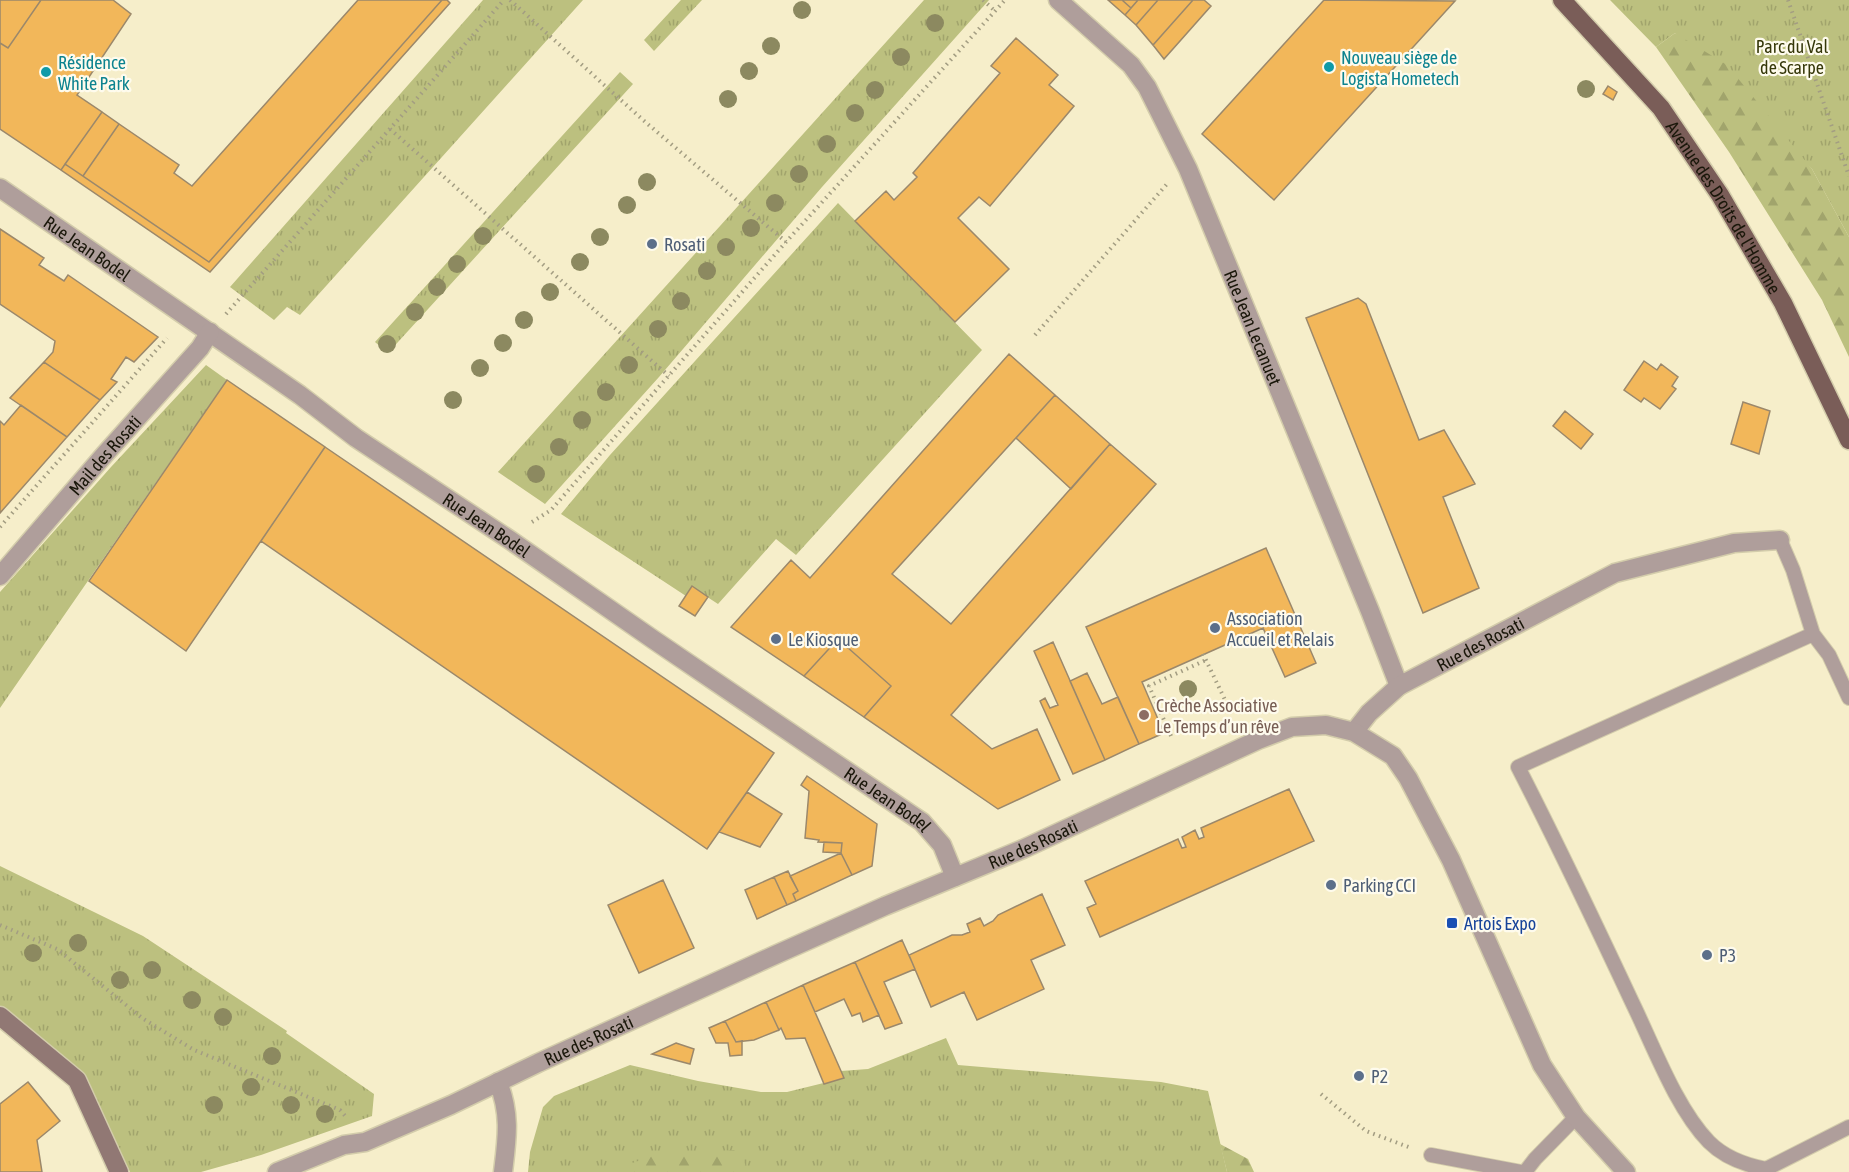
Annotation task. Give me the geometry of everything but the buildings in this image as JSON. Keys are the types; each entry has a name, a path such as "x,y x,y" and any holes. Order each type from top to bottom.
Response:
{"main road":[{"name":"Avenue des Droits de l'Homme","path":"1562,0 1661,108 1720,195 1783,303 1849,440"},
{"path":"0,1016 77,1080 119,1172"}],"street":[{"name":"Rue Jean Lecanuet","path":"1058,0 1131,65 1148,87 1188,169 1399,686"},
{"name":"Rue Jean Bodel","path":"0,188 300,395 356,438 510,540 922,822 942,845 955,877"},
{"name":"Mail des Rosati","path":"0,576 200,348 210,332"},
{"name":"Rue des Rosati","path":"277,1172 344,1145 365,1142 845,924 1023,849 1258,740 1292,727 1326,725 1354,732 1369,713 1399,686 1615,573 1734,543 1780,540"},
{"path":"1354,732 1393,756 1408,777 1451,860 1542,1065 1576,1117 1626,1172"},
{"path":"498,1082 508,1114 503,1172"}],"lane":[{"path":"1780,540 1793,570 1813,634 1829,655 1849,698"},
{"path":"1813,634 1518,767 1560,848 1666,1073 1688,1115 1709,1142 1725,1155 1766,1169 1849,1127"},
{"path":"1431,1155 1523,1172 1576,1117"}],"path":[{"path":"210,332 504,0"},
{"path":"510,0 643,120 786,242"},
{"path":"983,0 994,11"},
{"path":"510,540 551,510 786,242 1005,0"},
{"path":"1788,0 1849,176"},
{"path":"390,129 669,376"},
{"path":"1035,335 1168,183"},
{"path":"0,527 167,338"},
{"path":"1203,654 1227,704"},
{"path":"1171,736 1149,686 1206,660"},
{"path":"0,925 57,950 142,1018 194,1050 340,1110 348,1119"},
{"path":"1321,1094 1366,1131 1431,1155"}],"green space":[{"path":"483,0 583,0 300,315 287,307 274,320 230,287"},
{"path":"681,0 702,0 654,51 644,40"},
{"path":"924,0 989,0 545,504 498,472"},
{"name":"Parc du Val de Scarpe","path":"1610,0 1849,0 1849,237 1812,169 1675,33 1656,47"},
{"path":"1675,33 1727,65 1812,169 1849,237 1849,357 1822,300 1729,152 1656,47"},
{"path":"620,72 633,84 388,353 375,342"},
{"path":"838,203 982,350 796,555 776,539 718,604 692,587 686,596 561,514 610,455"},
{"path":"206,365 227,380 0,708 0,592 111,467"},
{"path":"0,866 143,936 287,1031 286,1033 374,1094 372,1116 261,1155 201,1172 130,1172 86,1080 0,1008"},
{"path":"946,1038 958,1065 1161,1082 1208,1091 1227,1172 528,1172 530,1152 543,1107 554,1096 630,1065 698,1081 761,1092 787,1092 844,1078 841,1071 868,1069"},
{"path":"1220,1144 1248,1159 1254,1172 1227,1172"},
{"path":"734,1150 749,1169 748,1172 607,1172 655,1155"}],"place":[{"name":"Nouveau siège de Logista Hometech","path":"1329,67"},
{"name":"Résidence White Park","path":"46,72"},
{"name":"Rosati","path":"652,244"},
{"name":"Association Accueil et Relais","path":"1215,628"},
{"name":"Le Kiosque","path":"776,639"},
{"name":"Crèche Associative Le Temps d’un rêve","path":"1144,715"},
{"name":"Parking CCI","path":"1331,885"},
{"name":"Artois Expo","path":"1452,923"},
{"name":"P3","path":"1707,955"},
{"name":"P2","path":"1359,1076"}]}
